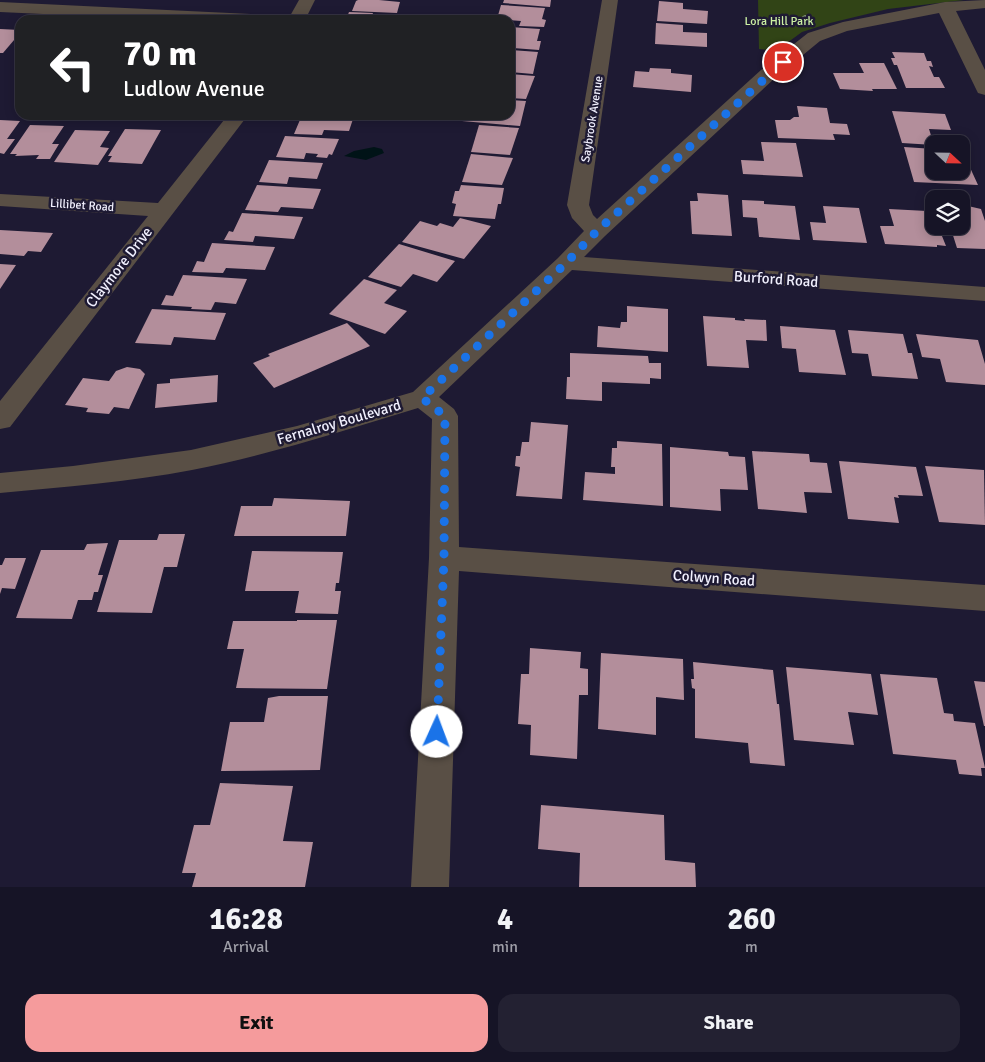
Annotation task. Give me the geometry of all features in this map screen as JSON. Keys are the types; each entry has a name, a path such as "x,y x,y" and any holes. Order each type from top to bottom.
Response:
{"street":[{"path":"299,15 307,0"},
{"name":"Saybrook Avenue","path":"597,231 583,218 578,205 610,0"},
{"name":"Fernalroy Boulevard","path":"0,483 73,476 192,460 298,435 422,398 566,263 597,231 768,74 814,37 843,27 945,7 985,2"},
{"path":"0,7 176,15"},
{"path":"945,7 985,89"},
{"name":"Claymore Drive","path":"0,420 234,120"},
{"name":"Lillibet Road","path":"0,200 164,210"},
{"name":"Burford Road","path":"566,263 985,294"},
{"path":"422,398 445,416 444,558 430,887"},
{"name":"Colwyn Road","path":"444,558 985,598"}],"green space":[{"name":"Lora Hill Park","path":"758,0 964,0 888,9 830,23 802,32 776,51 759,49"}],"shaded area":[{"path":"374,147 382,149 384,153 366,160 344,156 354,151"}],"building":[{"path":"358,0 400,2 397,13 352,11"},
{"path":"504,0 551,0 550,7 503,3"},
{"path":"659,1 683,3 683,9 708,11 707,24 657,21"},
{"path":"501,5 545,8 542,19 546,20 544,27 519,26 521,21 515,20 515,15 498,15"},
{"path":"349,12 373,13 372,15 348,15"},
{"path":"656,23 683,25 683,32 707,33 707,47 655,44"},
{"path":"515,27 540,29 537,41 541,41 539,50 515,48"},
{"path":"0,29 15,30 15,39 3,53 0,53"},
{"path":"515,50 538,52 533,74 515,72"},
{"path":"892,52 924,53 927,61 931,61 933,67 929,66 934,77 939,77 945,88 906,88 897,65 894,65 891,58 895,58"},
{"path":"859,63 884,63 897,89 872,89 873,91 840,89 833,73 864,73"},
{"path":"650,68 671,69 671,73 692,75 691,92 633,87 635,71 649,72"},
{"path":"515,74 535,76 526,99 515,98"},
{"path":"515,100 526,101 520,126 462,121 515,120"},
{"path":"797,106 827,108 830,123 847,124 850,135 833,134 835,140 778,138 775,120 790,120 794,117 799,117"},
{"path":"892,111 945,114 951,130 929,129 931,135 925,135 925,144 902,143"},
{"path":"0,120 20,121 7,139 15,139 4,154 0,153"},
{"path":"300,120 353,120 349,131 324,130 322,135 294,134"},
{"path":"30,125 64,126 52,144 59,144 50,159 36,159 39,155 15,156 17,154 10,154"},
{"path":"479,125 519,128 510,155 471,152"},
{"path":"125,129 161,130 142,164 108,162 112,156 108,156"},
{"path":"75,130 110,131 100,147 109,148 98,165 54,162"},
{"path":"285,136 339,139 332,155 329,154 327,158 316,157 318,154 306,153 304,159 276,157"},
{"path":"761,142 796,143 803,177 743,174 741,160 764,161"},
{"path":"904,147 925,148 925,180 970,180 970,168 978,185 914,182"},
{"path":"471,154 513,158 502,185 462,182"},
{"path":"269,160 323,163 317,179 289,177 287,184 259,182"},
{"path":"257,185 321,189 313,209 281,207 278,212 245,210"},
{"path":"461,185 504,188 501,204 498,204 495,219 453,216 456,204 452,203 455,191 459,191"},
{"path":"697,193 728,195 732,236 692,234 690,201 698,201"},
{"path":"742,200 795,206 800,240 759,237 757,218 743,217"},
{"path":"823,206 859,208 867,243 813,240 810,222 826,223"},
{"path":"970,206 981,209 985,221 985,249 957,248 953,235 970,235"},
{"path":"889,209 925,211 925,235 942,235 946,246 885,244 880,226 894,226"},
{"path":"242,213 303,217 294,239 255,236 253,242 224,240 229,231 233,232"},
{"path":"460,218 491,226 464,259 402,242 420,221 437,226 440,223 453,227"},
{"path":"0,230 53,233 41,252 28,251 24,256 0,254"},
{"path":"212,243 275,247 265,270 226,268 223,273 192,272 197,261 204,262"},
{"path":"399,244 455,261 437,282 413,274 401,287 368,277"},
{"path":"0,264 16,265 0,289"},
{"path":"183,275 247,279 236,304 215,302 211,310 161,305 166,295 173,296"},
{"path":"364,279 397,290 384,303 407,311 385,334 329,314"},
{"path":"627,306 668,309 668,352 597,347 598,326 620,328 621,322 627,322"},
{"path":"152,309 226,313 215,340 174,337 171,345 135,343"},
{"path":"703,316 735,318 735,320 745,321 744,319 766,320 767,341 746,340 749,368 707,366"},
{"path":"347,323 370,346 274,388 253,363 270,356 268,354"},
{"path":"780,326 835,330 846,375 799,372 796,349 782,348"},
{"path":"848,330 903,334 908,353 912,353 918,379 872,376 868,354 852,353"},
{"path":"916,334 978,340 985,364 985,385 946,382 940,359 922,357"},
{"path":"570,353 648,356 649,363 661,363 661,379 650,378 650,384 602,382 602,401 566,399 567,377 570,377"},
{"path":"127,367 140,369 145,374 129,409 114,407 109,414 86,412 88,408 65,405 83,378 109,381 116,371"},
{"path":"218,375 217,402 155,408 157,384 170,383 170,379"},
{"path":"531,422 568,425 562,499 516,496 520,467 515,466 516,456 520,456 522,442 529,442"},
{"path":"617,441 662,444 663,506 583,500 585,472 615,474 615,467 611,467 612,448 617,448"},
{"path":"670,447 728,452 729,456 745,457 748,490 720,489 721,511 670,507"},
{"path":"752,451 809,454 810,462 827,463 832,493 804,492 807,513 758,509"},
{"path":"839,461 916,467 923,496 898,495 899,498 894,497 899,523 848,519"},
{"path":"925,466 984,470 985,525 939,522"},
{"path":"274,498 350,501 346,536 234,536 241,506 272,506"},
{"path":"159,534 185,534 177,567 164,567 152,613 97,612 119,540 157,540"},
{"path":"108,543 98,575 103,575 98,592 94,592 92,600 78,600 72,619 16,618 41,550 84,550 87,544"},
{"path":"252,551 343,552 339,583 336,583 335,591 341,591 338,614 295,613 299,591 245,591"},
{"path":"5,558 26,558 15,589 2,588 0,594 0,565 2,565"},
{"path":"337,620 327,689 236,688 244,649 227,649 233,621"},
{"path":"530,648 581,652 580,668 588,669 588,695 579,695 577,759 530,755 531,725 518,724 521,674 529,674"},
{"path":"601,653 683,659 684,700 656,697 656,735 598,729"},
{"path":"693,662 773,670 777,704 779,704 785,766 750,763 748,743 695,738 695,689 692,688 691,679 694,679"},
{"path":"786,667 871,674 878,715 848,712 854,745 794,740"},
{"path":"880,674 937,678 944,713 953,714 954,721 975,723 985,768 981,768 982,776 959,774 956,760 893,754"},
{"path":"974,681 985,682 985,726 984,726"},
{"path":"279,696 328,696 320,770 221,771 230,722 264,722 268,698"},
{"path":"220,783 293,786 283,841 313,842 305,887 192,887 196,873 182,873 194,825 210,825"},
{"path":"541,805 664,815 665,860 695,863 696,887 579,887 580,853 538,849"}],"route":[{"path":"437,732 444,558 445,416 422,398 566,263 597,231 783,62"}]}
